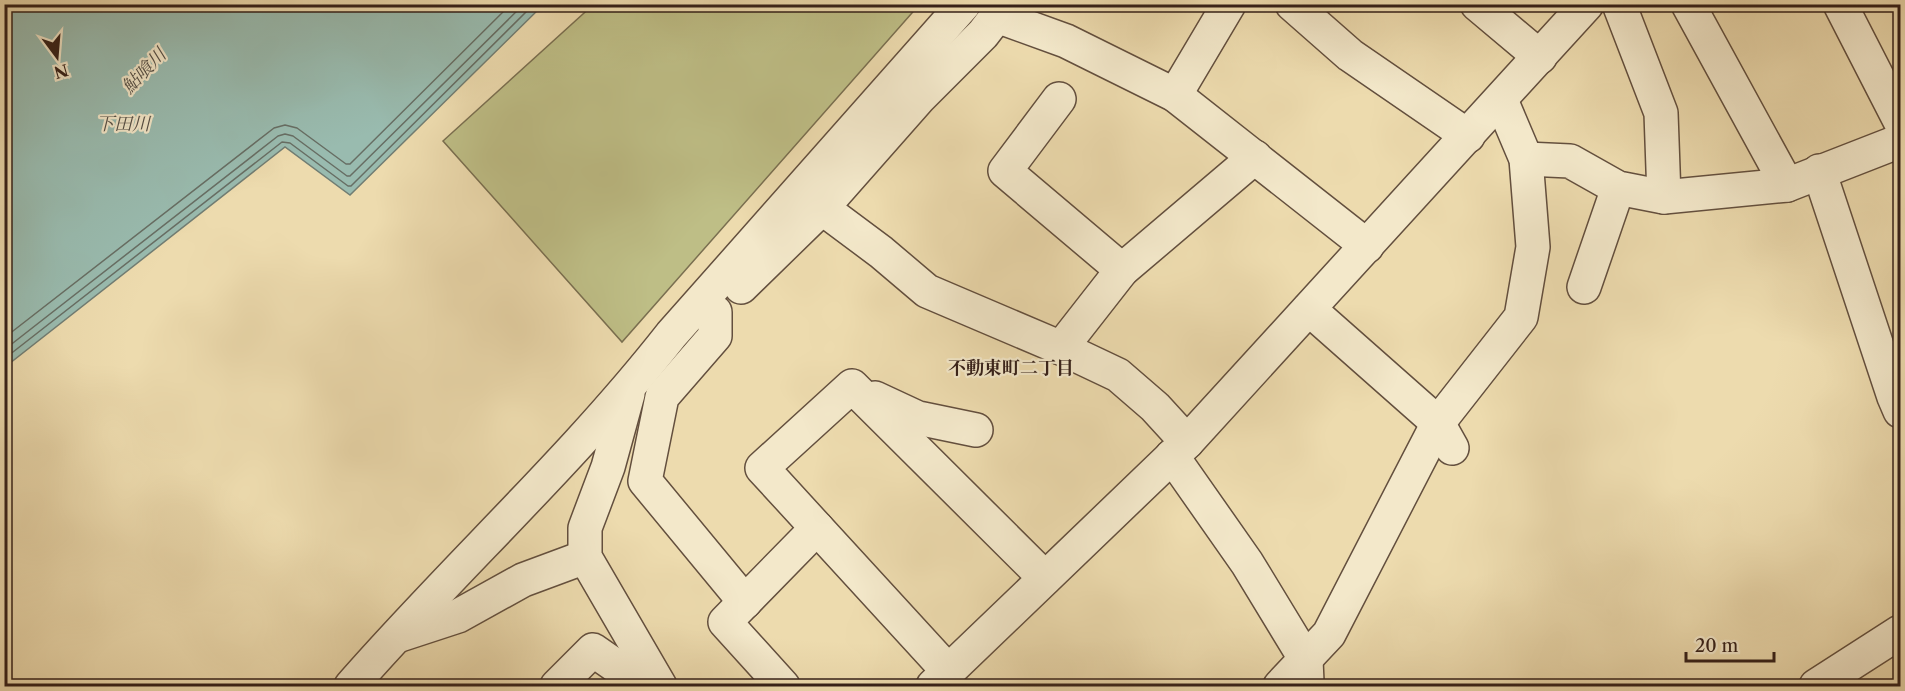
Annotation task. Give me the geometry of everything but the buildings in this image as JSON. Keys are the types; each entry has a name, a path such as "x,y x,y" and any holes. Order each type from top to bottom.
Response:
{"street":[{"path":"357,683 394,637 630,389 672,335 964,4"},
{"path":"1175,95 1229,4"},
{"path":"1292,4 1350,55 1468,136"},
{"path":"1476,4 1540,57"},
{"path":"852,386 762,468 817,528 941,679 1179,449 1587,4"},
{"path":"1619,4 1661,112 1665,197"},
{"path":"1688,4 1787,185"},
{"path":"1840,4 1900,122"},
{"path":"672,335 716,312 822,208 919,98 983,34 1002,10 1175,95 1367,246"},
{"path":"1059,99 1005,171 1122,270"},
{"path":"1280,687 1306,673 1445,436 1521,317 1533,247 1526,159 1501,100"},
{"path":"1526,159 1570,161 1618,188 1665,197 1787,185 1900,141"},
{"path":"1061,348 1122,270 1255,157"},
{"path":"1819,171 1898,400"},
{"path":"1584,287 1618,188"},
{"path":"822,208 881,252 927,291 1118,375 1155,407 1247,562 1306,673"},
{"path":"1309,309 1445,436"},
{"path":"716,312 715,336 663,397 645,481 744,602"},
{"path":"852,386 1045,578"},
{"path":"852,386 918,418 976,430"},
{"path":"630,389 608,467 585,528 585,557 660,687"},
{"path":"783,687 725,622 817,528"},
{"path":"394,637 458,616 523,580 585,557"},
{"path":"1816,687 1900,632"},
{"path":"557,687 593,650 645,687"}],"green space":[{"path":"594,4 919,5 622,342 443,141"}],"water":[{"name":"下田川","path":"5,4 543,5 350,195 285,147 5,367"}],"district":[{"name":"不動東町二丁目","path":"1011,368"}],"water label":[{"name":"鮎喰川","path":"144,71"}]}
